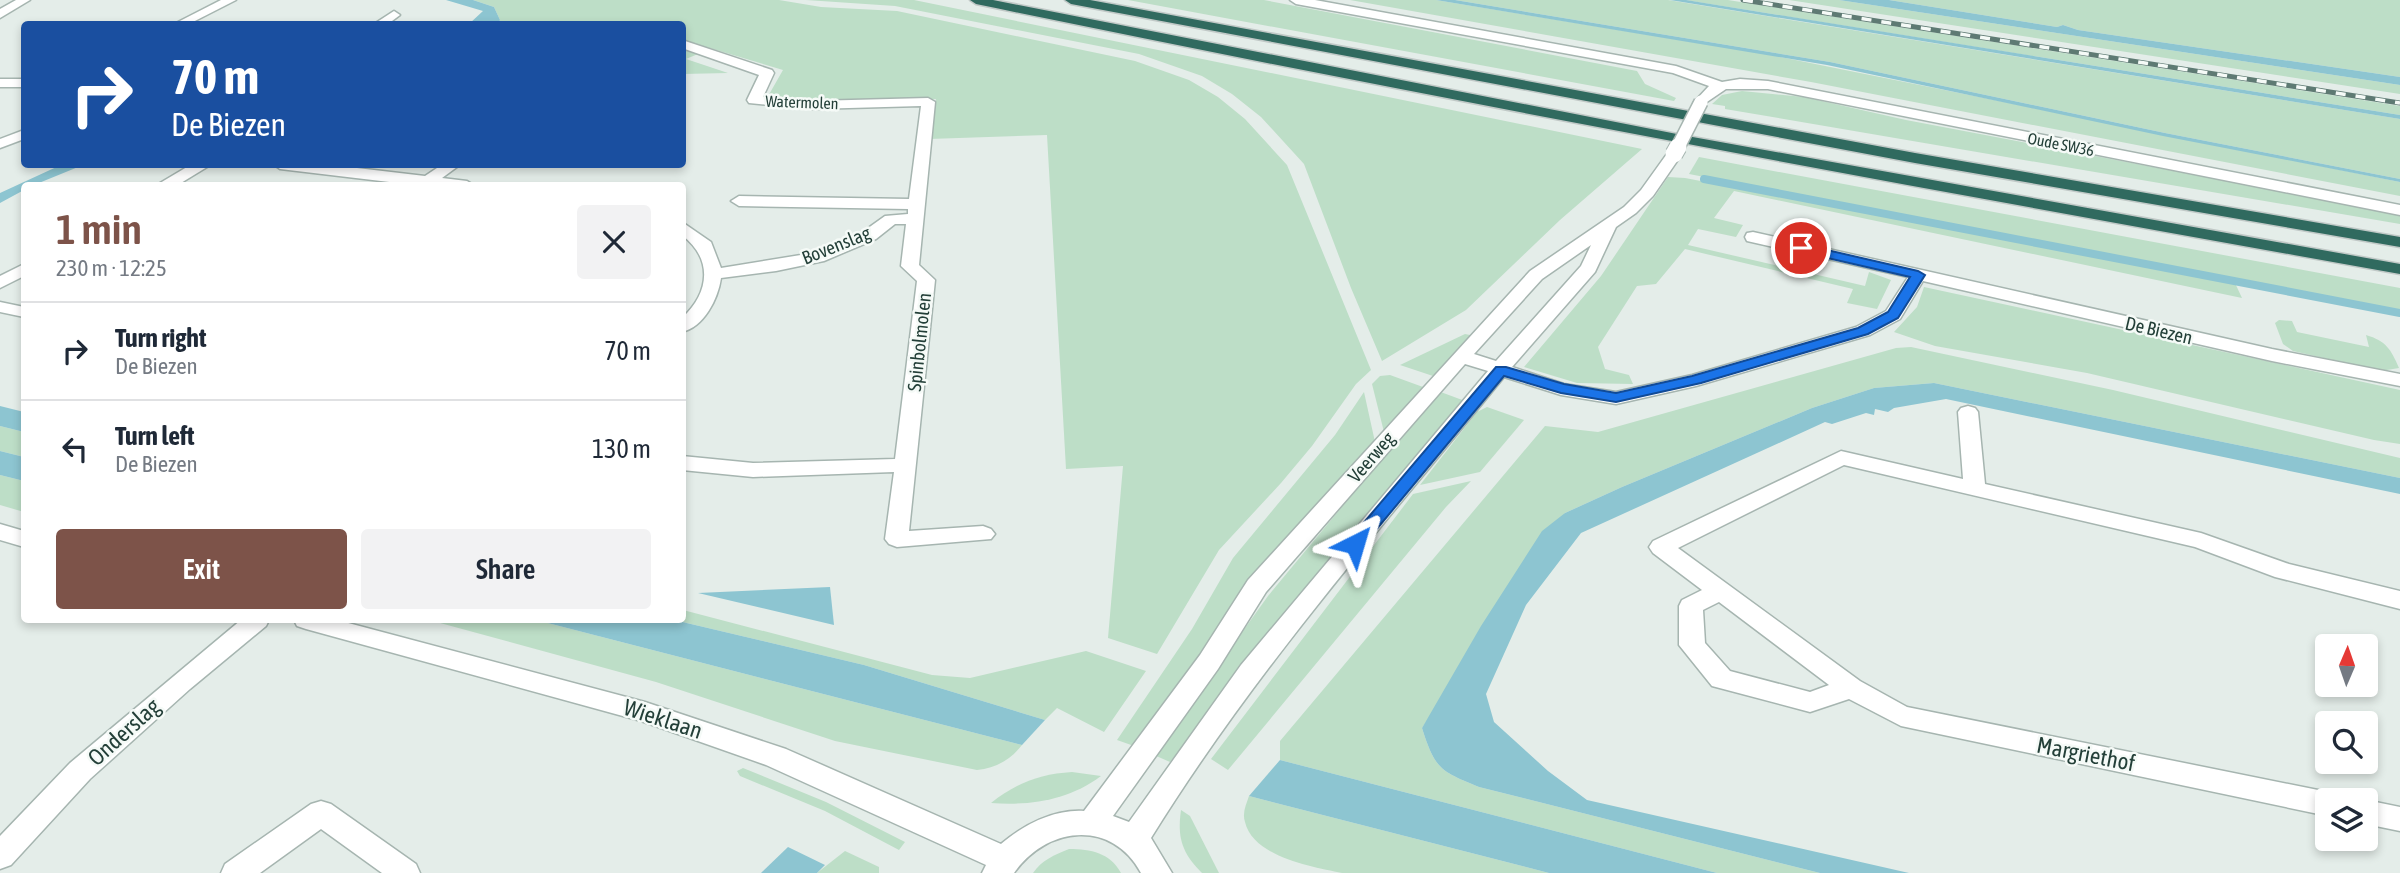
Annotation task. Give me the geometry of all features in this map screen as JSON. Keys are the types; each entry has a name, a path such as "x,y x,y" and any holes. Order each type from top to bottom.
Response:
{"highway":[{"path":"976,0 1624,128 2400,269"},
{"path":"1071,0 1822,141 2400,242"}],"street":[{"path":"0,14 24,0"},
{"path":"186,21 230,0"},
{"path":"1296,0 1676,70 1721,86"},
{"path":"385,21 394,15"},
{"name":"Watermolen","path":"686,45 767,73 754,100 813,105 928,102"},
{"path":"0,83 21,83"},
{"name":"Oude SW36","path":"1721,86 1746,83 1788,88 2059,144 2400,209"},
{"name":"Veerweg","path":"1092,823 1209,662 1257,586 1536,275 1630,210 1647,192 1674,154 1706,94 1721,86"},
{"name":"Spinbolmolen","path":"928,102 910,266 926,280 897,539 983,534"},
{"path":"0,144 21,135"},
{"path":"171,182 197,168"},
{"path":"311,168 436,182"},
{"path":"428,181 448,168"},
{"path":"739,201 915,211"},
{"name":"Bovenslag","path":"715,274 818,257 870,234 891,219 915,211"},
{"name":"Veerweg","path":"1134,839 1164,792 1250,672 1588,268 1609,224"},
{"path":"686,230 706,248 715,274 708,297 686,322"},
{"name":"De Biezen","path":"1753,237 2272,355 2400,380"},
{"path":"0,283 21,272"},
{"path":"1461,356 1561,389 1616,397 1696,380 1863,331 1893,315 1918,275"},
{"path":"0,307 21,311"},
{"path":"1968,412 1975,490"},
{"name":"Margriethof","path":"2315,801 1901,716 1851,688 1661,547 1841,458 2201,541 2283,572 2400,600"},
{"path":"686,463 752,470 905,465"},
{"path":"0,532 21,538"},
{"path":"1719,592 1691,606 1692,645 1721,679 1810,702 1851,688"},
{"name":"Onderslag","path":"0,856 80,771 253,623"},
{"name":"Wieklaan","path":"317,623 645,712 763,752 1001,867"},
{"path":"236,873 321,813 405,873"},
{"path":"2378,814 2400,819"},
{"path":"1001,867 1024,840 1043,830 1063,824 1092,823 1122,831 1134,839 1152,859 1157,873"}],"green space":[{"path":"473,0 779,0 821,7 897,11 1135,61 1189,80 1218,97 1245,119 1287,165 1371,370 1356,384 1312,446 1281,483 1219,550 1157,654 1108,638 1123,466 1066,469 1047,135 929,139 936,99 808,102 767,98 783,70 686,41 686,21 500,21 494,7"},
{"path":"806,0 914,0 1642,149 1560,220 1466,310 1382,361 1304,164 1261,117 1232,94 1202,76 1139,54 895,6"},
{"path":"1128,0 1264,0 1637,71 1645,84 1676,98 1674,101"},
{"path":"1350,0 1436,0 1766,54 2400,182 2400,196 1811,82"},
{"path":"1455,0 1668,0 2400,119 2400,179 2165,133 1830,62"},
{"path":"1685,0 1728,0 2400,106 2400,115"},
{"path":"1789,0 1839,0 2400,85 2400,94"},
{"path":"1889,0 2400,0 2400,77 2078,30 2063,25 2057,27"},
{"path":"686,50 698,54 686,59"},
{"path":"686,59 728,73 686,74"},
{"path":"1742,91 1804,97 1906,120 2400,214 2400,224 1725,109 1725,106 1712,104 1722,95"},
{"path":"1699,157 2400,288 2400,310 1689,174"},
{"path":"1668,177 1685,178 2235,283 2242,298 1734,191 1714,218 1743,225 1736,237 1698,229 1688,245 1865,286 1869,272 1891,280 1877,309 1847,303 1853,289 1685,249 1656,284 1637,286 1598,347 1605,369 1629,375 1633,384 1577,383 1524,367 1601,276"},
{"path":"1924,287 2400,390 2400,444 2087,373 1935,346 1894,332 1917,307"},
{"path":"2279,320 2292,321 2297,332 2369,347 2366,335 2373,337 2387,347 2399,368 2381,371 2293,351 2283,344 2275,323"},
{"path":"1465,334 1475,336 1436,377 1400,365"},
{"path":"1911,347 2113,390 2400,458 2400,478 1934,383 1874,388 1812,408 1565,513 1422,728 1435,760 1455,777 1479,787 1820,873 1717,873 1280,760 1280,741 1545,426 1598,432 1896,348"},
{"path":"1390,375 1423,387 1384,432 1372,384 1380,376"},
{"path":"1438,391 1465,401 1170,762 1154,755 1268,596"},
{"path":"1364,392 1375,442 1134,746 1117,740 1192,629 1233,558 1335,435"},
{"path":"1487,407 1524,420 1480,472 1420,485 1477,412"},
{"path":"0,426 21,431 21,456 0,451"},
{"path":"0,475 21,480 21,511 0,505"},
{"path":"1471,481 1446,507 1228,770 1211,759 1413,494"},
{"path":"686,611 932,675 970,678 1086,651 1146,671 1104,732 1057,708 1045,720 864,665 686,623"},
{"path":"440,623 548,623 1022,745 1002,762 977,770 835,741 656,682"},
{"path":"743,768 826,802 905,842 899,850 825,811 740,776 737,771"},
{"path":"1072,772 1101,776 1076,791 1049,800 991,803 1029,781"},
{"path":"1249,796 1549,873 1342,873 1316,867 1286,858 1259,844 1250,834 1244,819"},
{"path":"1181,810 1190,816 1219,873 1202,873 1190,859 1182,844"},
{"path":"1069,849 1085,850 1106,857 1121,873 1033,873 1044,861"},
{"path":"845,851 879,867 879,873 817,873"}],"water":[{"path":"446,0 473,0 494,7 500,21 472,21 483,11"},
{"path":"1436,0 1455,0 1830,62 2165,133 2400,179 2400,182 2163,136 1827,65"},
{"path":"1670,0 1686,0 2400,115 2400,119"},
{"path":"1839,0 1889,0 2057,27 2063,25 2078,30 2400,77 2400,85"},
{"path":"54,168 76,168 41,182 24,182"},
{"path":"21,183 21,192 0,203 0,193"},
{"path":"1934,383 2400,478 2400,494 1946,399 1894,408 1888,412 1875,409 1874,415 1866,413 1832,424 1825,422 1581,533 1526,605 1486,694 1494,722 1548,771 1587,800 1909,873 1820,873 1479,787 1455,777 1435,760 1422,728 1481,626 1542,531 1565,513 1812,408 1874,388"},
{"path":"0,406 21,411 21,431 0,426"},
{"path":"0,451 21,456 21,480 0,475"},
{"path":"830,587 834,625 698,593"},
{"path":"548,623 686,623 864,665 1045,720 1022,745"},
{"path":"1280,760 1717,873 1549,873 1249,796"},
{"path":"788,847 825,865 817,873 761,873"}],"waterway":[{"path":"1704,179 2400,313"}],"railway":[{"path":"1743,0 2400,103"}],"route":[{"path":"1355,544 1501,370 1561,389 1616,397 1696,380 1863,331 1893,315 1918,275 1801,248"}]}
